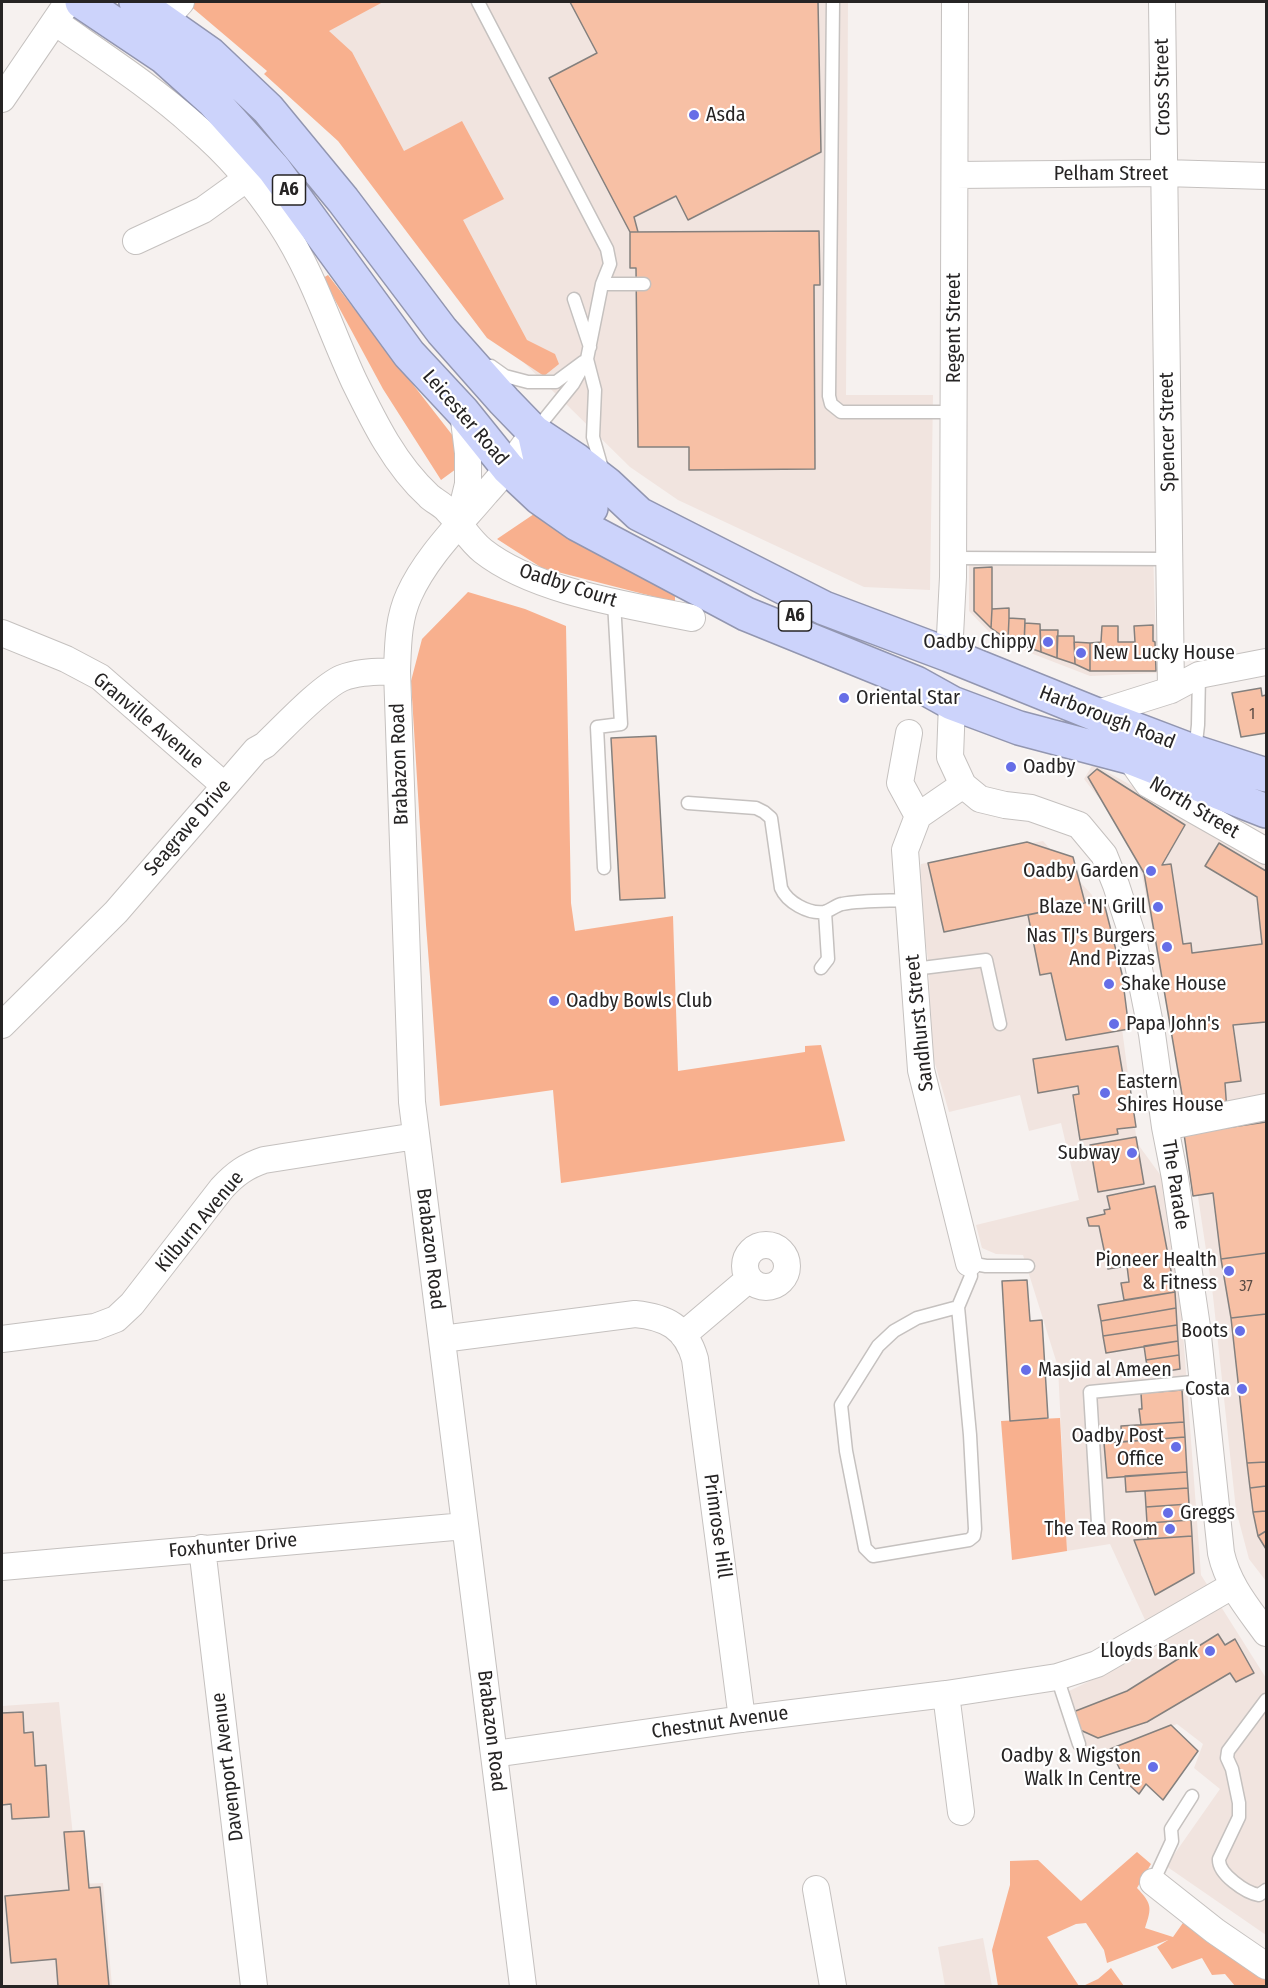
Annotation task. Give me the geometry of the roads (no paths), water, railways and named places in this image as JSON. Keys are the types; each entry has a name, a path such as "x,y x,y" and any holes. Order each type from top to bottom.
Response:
{"highway":[{"name":"Leicester Road","path":"82,2 164,57 221,109 274,170 409,354 463,412 508,468 540,498 577,524 746,614 916,683 952,704"},
{"name":"Leicester Road","path":"136,2 173,11 210,54 268,109 343,200 442,331 534,432 607,484 639,514 824,608 950,655"},
{"name":"A6","path":"343,200 419,339 490,415 508,439 508,468"},
{"name":"A6","path":"534,432 541,463 557,482 621,530 746,614"},
{"name":"A6","path":"639,514 702,566 755,600 820,627 904,654 933,670 952,704"},
{"name":"A6","path":"950,655 969,688 1113,737 1129,757"},
{"path":"950,655 952,704"},
{"name":"Harborough Road","path":"950,655 1195,752 1266,775"},
{"name":"Harborough Road","path":"952,704 1019,728 1129,757 1266,811"}],"street":[{"name":"Regent Street","path":"950,655 953,558 954,2"},
{"name":"Cross Street","path":"1162,2 1164,173"},
{"path":"2,99 62,12"},
{"name":"Oadby Court","path":"62,12 159,97 196,126 246,179 279,222 306,266 378,430 406,471 429,496 447,510 484,552 516,570 573,592 692,618"},
{"name":"Pelham Street","path":"955,175 1164,173 1266,176"},
{"name":"Spencer Street","path":"1164,173 1171,690"},
{"path":"136,241 203,210 246,179"},
{"name":"Brabazon Road","path":"459,524 468,484 468,453 463,412"},
{"name":"Brabazon Road","path":"523,1986 412,1102 397,671 398,629 408,596 426,566 508,468 534,432"},
{"name":"Granville Avenue","path":"2,633 66,659 100,677 225,786"},
{"path":"1095,714 1171,690 1199,675 1266,662"},
{"name":"Seagrave Drive","path":"2,1025 116,912 256,750 265,745 323,690 340,679 358,673 397,671"},
{"path":"909,733 900,783 918,816 963,785 950,757 952,704"},
{"name":"North Street","path":"1129,757 1148,784 1266,850"},
{"name":"The Parade","path":"963,785 980,799 1005,806 1031,808 1079,825 1104,855 1116,885 1132,934 1152,1034 1197,1327 1221,1553 1225,1570 1233,1586"},
{"name":"Sandhurst Street","path":"918,816 905,850 921,1070 969,1263"},
{"path":"1165,1127 1266,1107"},
{"name":"Kilburn Avenue","path":"2,1339 95,1327 116,1319 132,1304 222,1188 248,1165 264,1160 416,1136"},
{"path":"442,1339 635,1314 655,1316 684,1335 749,1279"},
{"name":"Primrose Hill","path":"684,1335 692,1348 695,1359 742,1719"},
{"name":"Foxhunter Drive","path":"2,1567 465,1527"},
{"name":"Davenport Avenue","path":"202,1548 254,1986"},
{"path":"1233,1586 1266,1633"},
{"name":"Chestnut Avenue","path":"494,1754 742,1719 946,1694 1057,1677 1097,1664 1233,1586"},
{"path":"946,1694 961,1812"},
{"path":"1153,1882 1215,1931 1266,1966"},
{"path":"816,1889 833,1986"}],"lane":[{"path":"478,2 607,249 610,264 602,284 588,353 573,384 534,432"},
{"path":"833,2 829,396 831,404 841,412 953,412"},
{"path":"602,284 644,284"},
{"path":"574,299 595,390 593,437 607,484"},
{"path":"442,331 505,376 528,382 556,382 588,353"},
{"path":"953,558 1170,559"},
{"path":"604,868 597,727 621,724 614,602"},
{"path":"1195,752 1199,675"},
{"path":"688,803 756,808 771,818 781,888 788,899 805,908 825,912 840,904 909,900"},
{"path":"821,968 828,959 825,912"},
{"path":"914,969 986,960 1000,1024"},
{"path":"958,1307 917,1318 894,1331 878,1346 841,1405 846,1451 865,1548 873,1556 969,1540 974,1536 970,1435 958,1307 971,1276 969,1263 986,1266 1028,1266"},
{"path":"1098,1523 1090,1392 1203,1381"},
{"path":"1057,1677 1079,1744"},
{"path":"1266,1700 1228,1751 1227,1758 1232,1769 1239,1803 1239,1817 1219,1866 1223,1872 1251,1894 1259,1895 1266,1890"},
{"path":"1153,1882 1172,1841 1172,1829 1192,1796"}],"place":[{"name":"Asda","path":"694,115"},
{"name":"Oadby Chippy","path":"1048,642"},
{"name":"New Lucky House","path":"1081,653"},
{"name":"Oriental Star","path":"844,698"},
{"name":"Oadby","path":"1011,767"},
{"name":"Oadby Garden","path":"1151,871"},
{"name":"Blaze 'N' Grill","path":"1158,907"},
{"name":"Nas TJ's Burgers And Pizzas","path":"1167,947"},
{"name":"Shake House","path":"1109,984"},
{"name":"Oadby Bowls Club","path":"554,1001"},
{"name":"Papa John's","path":"1114,1024"},
{"name":"Eastern Shires House","path":"1105,1093"},
{"name":"Subway","path":"1132,1153"},
{"name":"Pioneer Health & Fitness","path":"1229,1271"},
{"name":"Boots","path":"1240,1331"},
{"name":"Masjid al Ameen","path":"1026,1370"},
{"name":"Costa","path":"1242,1389"},
{"name":"Oadby Post Office","path":"1176,1447"},
{"name":"Greggs","path":"1168,1513"},
{"name":"The Tea Room","path":"1170,1529"},
{"name":"Lloyds Bank","path":"1210,1651"},
{"name":"Oadby & Wigston Walk In Centre","path":"1153,1767"}]}
